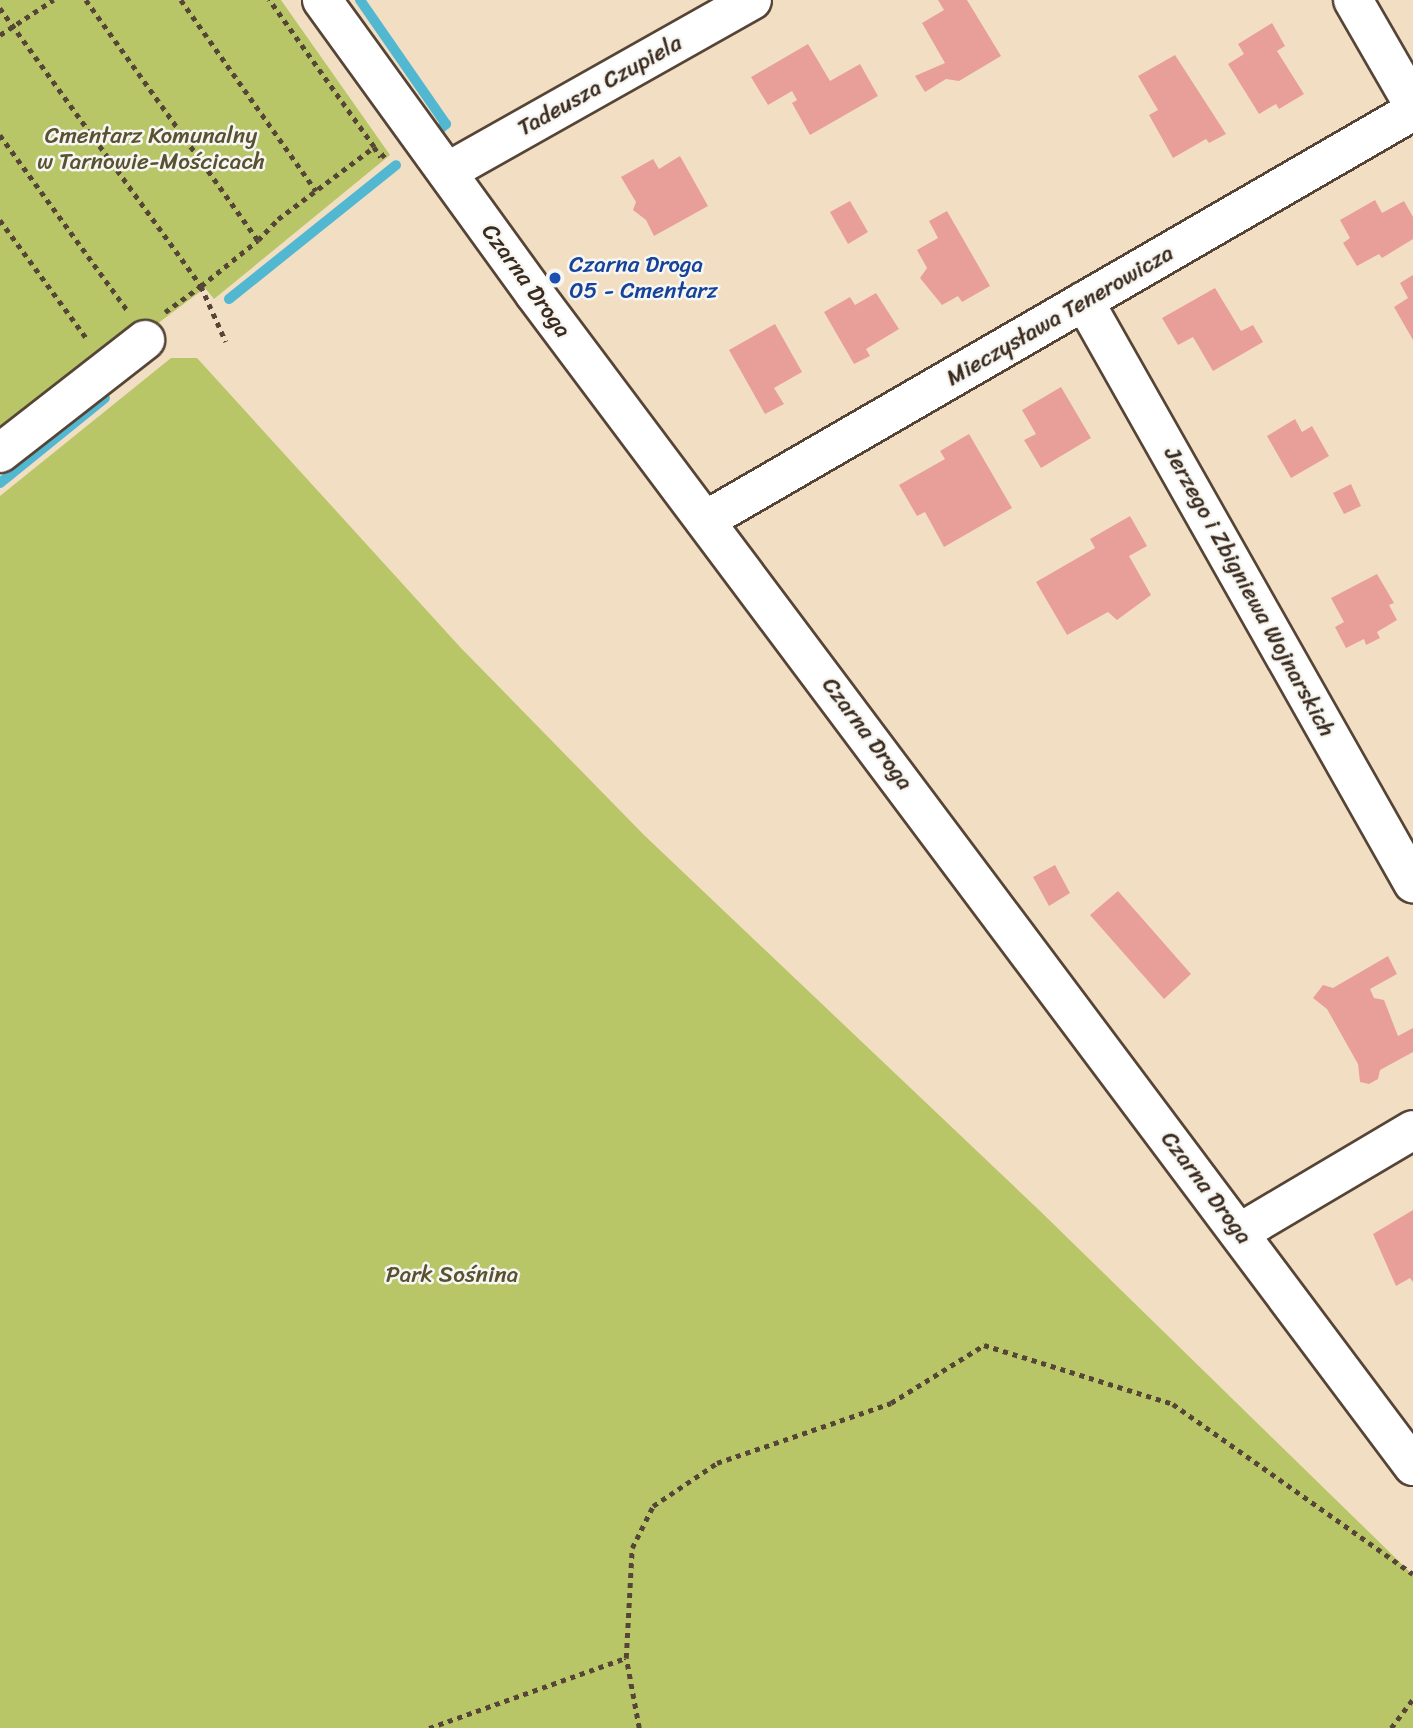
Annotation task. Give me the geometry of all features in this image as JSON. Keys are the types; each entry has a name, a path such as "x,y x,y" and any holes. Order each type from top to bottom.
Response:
{"street":[{"name":"Czarna Droga","path":"322,0 447,172 1413,1466"},
{"name":"Tadeusza Czupiela","path":"447,172 752,0"},
{"path":"1353,0 1413,104"},
{"name":"Mieczysława Tenerowicza","path":"706,520 1413,111"},
{"name":"Jerzego i Zbigniewa Wojnarskich","path":"1084,301 1413,883"},
{"path":"0,453 108,368 147,325"},
{"path":"1239,1233 1413,1130"}],"path":[{"path":"0,35 53,0"},
{"path":"86,0 258,240"},
{"path":"181,0 316,191"},
{"path":"0,135 147,325 201,286 374,147 269,0"},
{"path":"0,8 201,286 226,342"},
{"path":"0,220 108,368"},
{"path":"639,1728 625,1658 632,1548 653,1506 717,1463 891,1403 984,1345 1173,1404 1413,1574"},
{"path":"429,1728 625,1658"},
{"path":"1391,1728 1413,1699"}],"green space":[{"name":"Cmentarz Komunalny w Tarnowie-Mościcach","path":"0,0 281,0 390,155 214,299 205,288 145,333 0,463"},
{"name":"Park Sośnina","path":"171,358 197,358 460,647 644,835 1039,1210 1413,1575 1413,1728 0,1728 0,496"}],"building":[{"path":"938,0 967,0 1001,56 959,81 946,79 925,92 915,76 945,63 922,23 944,10"},
{"path":"1272,23 1285,46 1277,51 1304,94 1279,109 1276,104 1259,114 1228,64 1244,54 1238,44"},
{"path":"808,44 830,81 860,64 878,96 810,135 792,103 797,100 792,91 768,105 751,77"},
{"path":"1175,55 1226,134 1209,143 1206,139 1173,158 1149,115 1158,110 1138,76"},
{"path":"680,156 708,206 654,236 646,220 633,210 636,202 621,177 653,159 659,169"},
{"path":"1375,200 1382,213 1404,201 1413,217 1413,239 1382,258 1379,254 1357,266 1343,243 1350,238 1340,220"},
{"path":"850,201 868,232 848,244 830,212"},
{"path":"947,211 990,286 962,302 958,296 942,305 920,278 927,268 917,250 938,238 929,221"},
{"path":"1413,275 1413,340 1394,307 1408,298 1400,283"},
{"path":"1215,288 1241,331 1253,325 1263,342 1213,371 1193,337 1178,345 1162,318"},
{"path":"876,293 899,329 866,349 870,356 854,364 824,312 850,297 855,305"},
{"path":"775,324 802,372 774,388 784,404 765,414 729,350"},
{"path":"1061,387 1091,438 1041,468 1024,440 1036,434 1022,410"},
{"path":"1295,419 1302,432 1312,426 1329,456 1291,478 1267,436"},
{"path":"969,434 1012,508 944,547 925,512 917,516 899,485 945,459 940,451"},
{"path":"1351,484 1361,506 1344,514 1333,493"},
{"path":"1130,516 1147,546 1129,556 1151,595 1117,620 1108,612 1067,635 1036,582 1095,548 1090,539"},
{"path":"1377,574 1394,603 1389,605 1397,620 1377,632 1380,638 1366,645 1364,639 1346,648 1335,627 1344,622 1331,598"},
{"path":"1055,865 1070,893 1049,906 1033,877"},
{"path":"1118,891 1191,974 1164,999 1090,915"},
{"path":"1388,956 1397,974 1370,989 1374,998 1384,1000 1398,1036 1413,1028 1413,1052 1380,1070 1378,1079 1369,1084 1360,1082 1358,1064 1327,1009 1313,998 1323,985 1333,988"},
{"path":"1413,1210 1413,1282 1410,1278 1396,1286 1373,1234"}],"waterway":[{"path":"360,0 446,124 440,129"},
{"path":"229,299 396,165"},
{"path":"0,483 105,398"}],"place":[{"name":"Czarna Droga 05 - Cmentarz","path":"555,278"}]}
